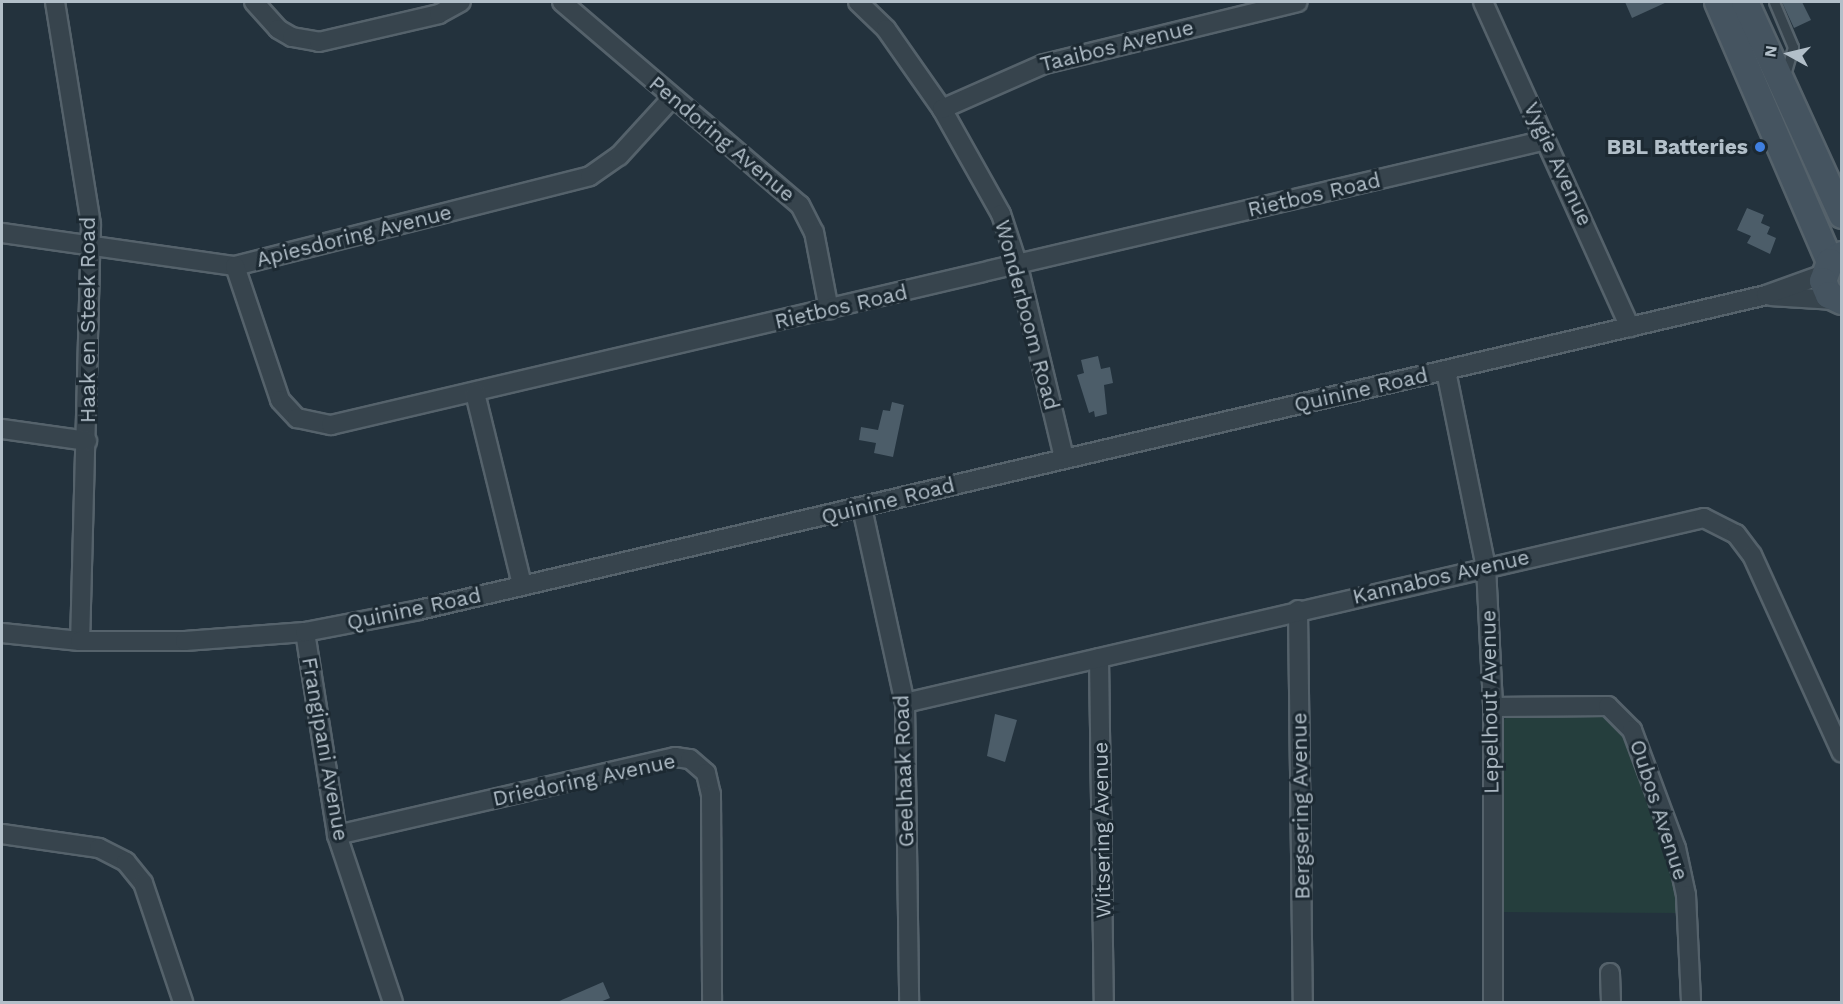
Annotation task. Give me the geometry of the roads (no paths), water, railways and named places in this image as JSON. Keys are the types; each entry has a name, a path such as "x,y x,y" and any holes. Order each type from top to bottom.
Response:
{"main road":[{"path":"1718,2 1832,264 1825,288 1838,300"},
{"path":"1745,2 1842,215"}],"street":[{"name":"Haak en Steek Road","path":"55,2 92,248 80,641"},
{"path":"254,2 278,29 292,38 319,42 439,14 461,2"},
{"name":"Pendoring Avenue","path":"562,2 800,205 814,232 829,310"},
{"name":"Wonderboom Road","path":"858,2 886,29 942,109 1001,214 1018,266 1064,457"},
{"name":"Vygie Avenue","path":"1483,2 1630,327"},
{"name":"Taaibos Avenue","path":"942,109 1034,66 1286,3"},
{"name":"Apiesdoring Avenue","path":"2,233 92,248 235,266 590,176 619,156 672,98"},
{"name":"Rietbos Road","path":"235,266 273,385 280,400 297,418 318,425 331,425 1018,266 1546,140"},
{"name":"Quinine Road","path":"2,633 80,641 185,641 305,632 419,610 862,508 1064,457 1766,296 1832,264"},
{"name":"Quinine Road","path":"1766,296 1838,300"},
{"name":"Lepelhout Avenue","path":"1446,371 1486,567 1493,707 1493,1002"},
{"path":"475,393 522,585"},
{"path":"2,429 87,441"},
{"name":"Geelhaak Road","path":"862,508 905,703 909,1002"},
{"name":"Kannabos Avenue","path":"905,703 1693,519 1714,520 1736,534 1752,555 1842,753"},
{"name":"Bergsering Avenue","path":"1298,610 1303,1002"},
{"name":"Frangipani Avenue","path":"305,632 337,835 393,1002"},
{"name":"Witsering Avenue","path":"1099,658 1104,1002"},
{"name":"Oubos Avenue","path":"1493,707 1608,706 1632,730 1676,848 1686,895 1691,1002"},
{"name":"Driedoring Avenue","path":"337,835 675,757 690,759 706,773 711,794 712,1002"},
{"path":"2,834 99,848 126,862 143,883 183,1002"},
{"path":"1610,973 1611,1002"}],"lane":[{"path":"1774,2 1793,47 1782,81"}],"place":[{"name":"BBL Batteries","path":"1760,147"}]}
